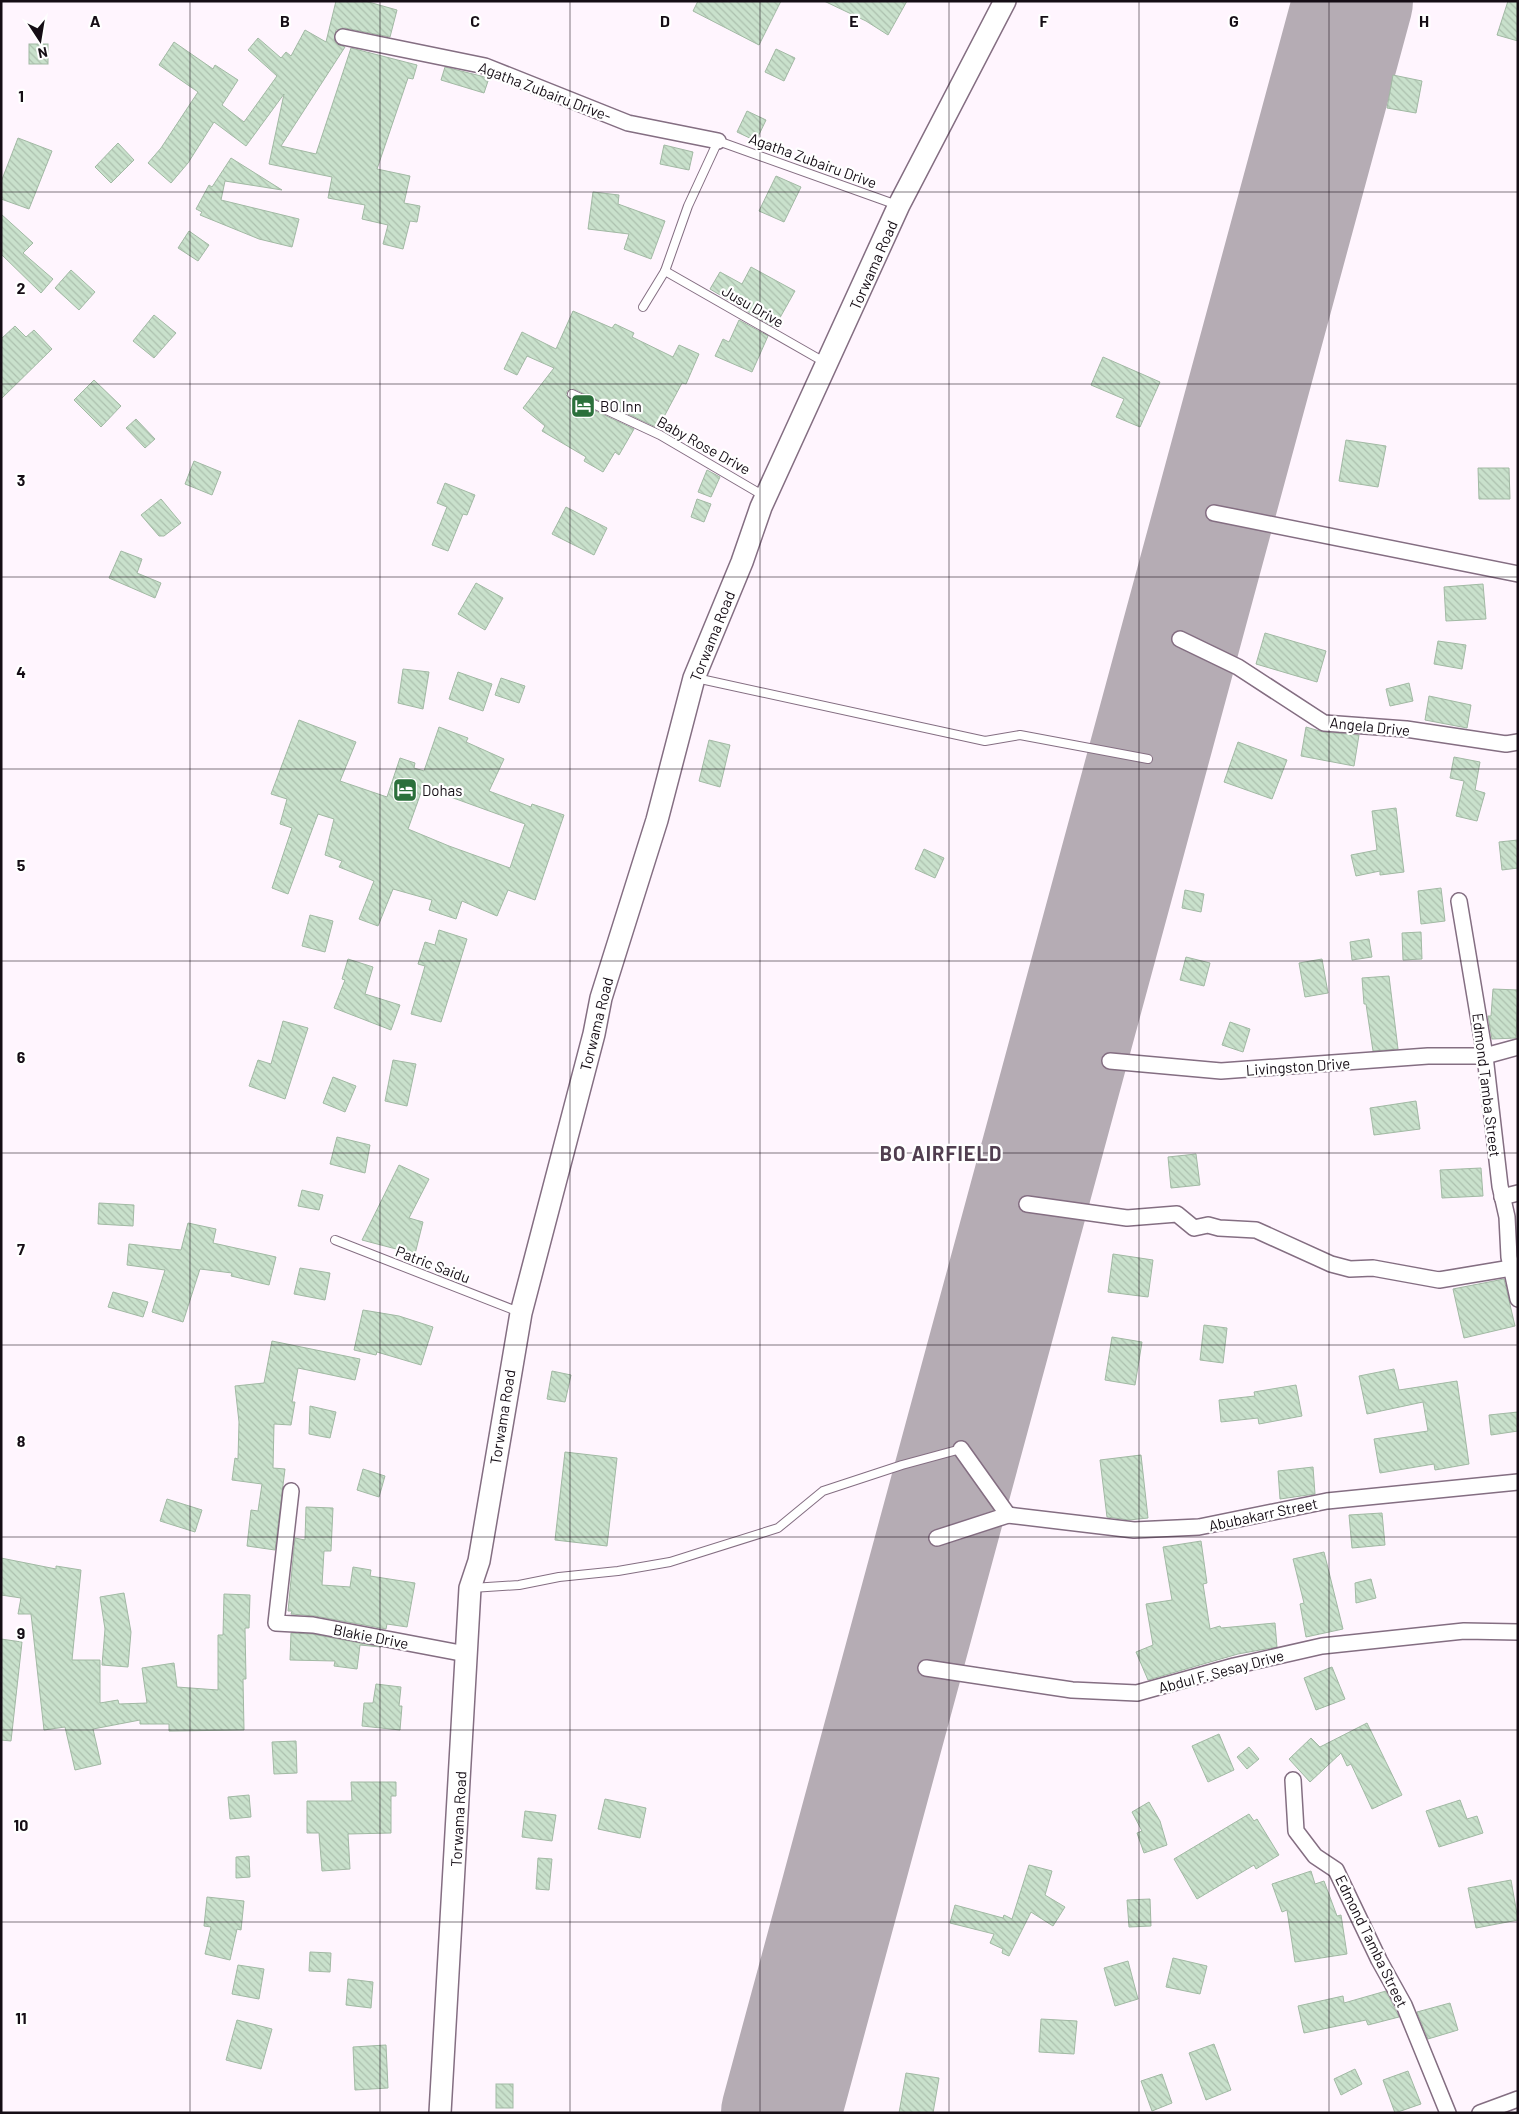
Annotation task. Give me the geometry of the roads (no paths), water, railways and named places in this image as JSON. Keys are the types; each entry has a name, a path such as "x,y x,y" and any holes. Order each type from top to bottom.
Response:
{"main road":[{"name":"Torwama Road","path":"440,2113 470,1588 479,1561 520,1313 594,1034 601,998 657,820 694,678 767,497 899,206 1005,1"}],"street":[{"name":"Agatha Zubairu Drive-","path":"343,37 485,66 628,123 718,141"},
{"path":"1214,513 1518,574"},
{"name":"Angela Drive","path":"1180,639 1238,667 1324,723 1406,729 1506,744 1518,742"},
{"name":"Edmond Tamba Street","path":"1459,901 1485,1056 1502,1197 1507,1217 1511,1268 1518,1299"},
{"name":"Livingston Drive","path":"1110,1061 1221,1071 1428,1056 1485,1056 1518,1047"},
{"path":"1502,1197 1518,1193"},
{"path":"1027,1204 1127,1218 1177,1214 1194,1228 1208,1225 1218,1228 1256,1230 1331,1264 1350,1269 1373,1268 1444,1281 1511,1268"},
{"path":"937,1538 1008,1515 961,1449"},
{"name":"Abubakarr Street","path":"1008,1515 1134,1530 1199,1527 1327,1501 1518,1482"},
{"name":"Blakie Drive","path":"291,1491 276,1623 313,1625 466,1654"},
{"name":"Abdul F. Sesay Drive","path":"926,1668 1072,1690 1137,1693 1234,1666 1322,1646 1464,1631 1518,1632"},
{"name":"Edmond Tamba Street","path":"1293,1780 1296,1831 1315,1856 1336,1870 1379,1960 1404,2005 1448,2113"},
{"path":"1480,2113 1518,2099"}],"lane":[{"name":"Agatha Zubairu Drive","path":"718,141 899,206"},
{"path":"643,306 665,271 688,206 718,141"},
{"name":"Jusu Drive","path":"665,271 828,364"},
{"name":"Baby Rose Drive","path":"572,394 660,435 767,497"},
{"path":"694,678 986,741 1020,736 1148,759"},
{"name":"Patric Saidu","path":"335,1240 520,1313"},
{"path":"470,1588 519,1585 559,1577 618,1571 670,1562 778,1528 823,1491 902,1465 961,1449"}],"place":[{"name":"BO Inn","path":"583,406"},
{"name":"Dohas","path":"405,790"}],"district":[{"name":"BO AIRFIELD","path":"941,1153"}]}
